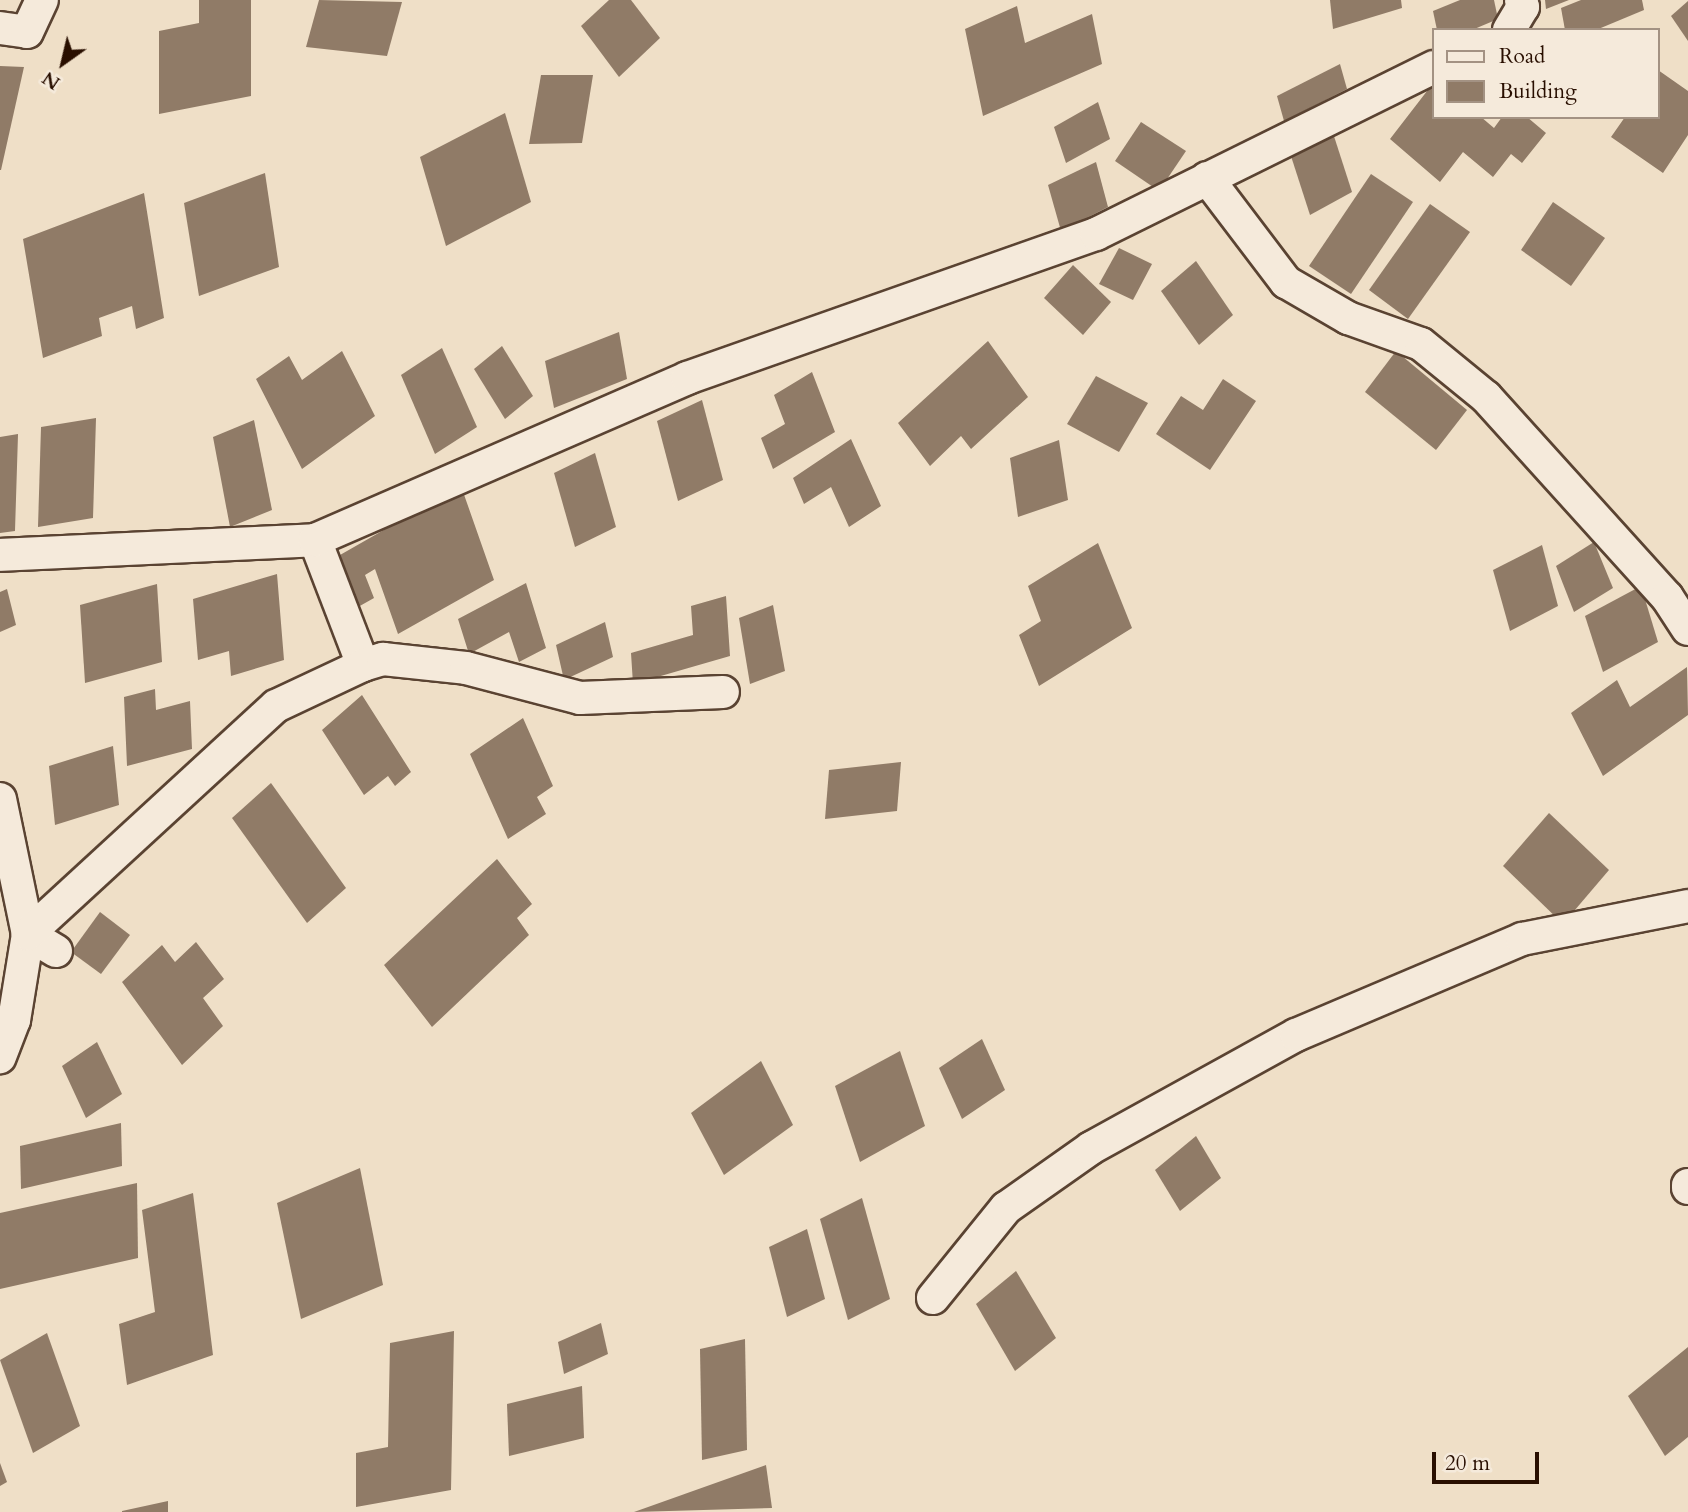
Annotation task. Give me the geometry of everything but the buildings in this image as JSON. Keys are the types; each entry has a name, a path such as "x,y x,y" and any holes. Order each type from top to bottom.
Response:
{"street":[{"path":"0,28 27,32 42,0"},
{"path":"1510,28 1523,7 1521,0"},
{"path":"0,555 315,540 687,378 1096,234 1432,68"},
{"path":"1207,178 1286,282 1348,318 1420,344 1486,397 1667,597 1688,629"},
{"path":"315,540 363,665"},
{"path":"28,934 276,706 363,665 383,659 466,668 580,698 723,692"},
{"path":"0,799 28,934 0,1057"},
{"path":"933,1298 1006,1208 1091,1148 1296,1035 1522,939 1684,916"},
{"path":"28,934 57,951"}]}
